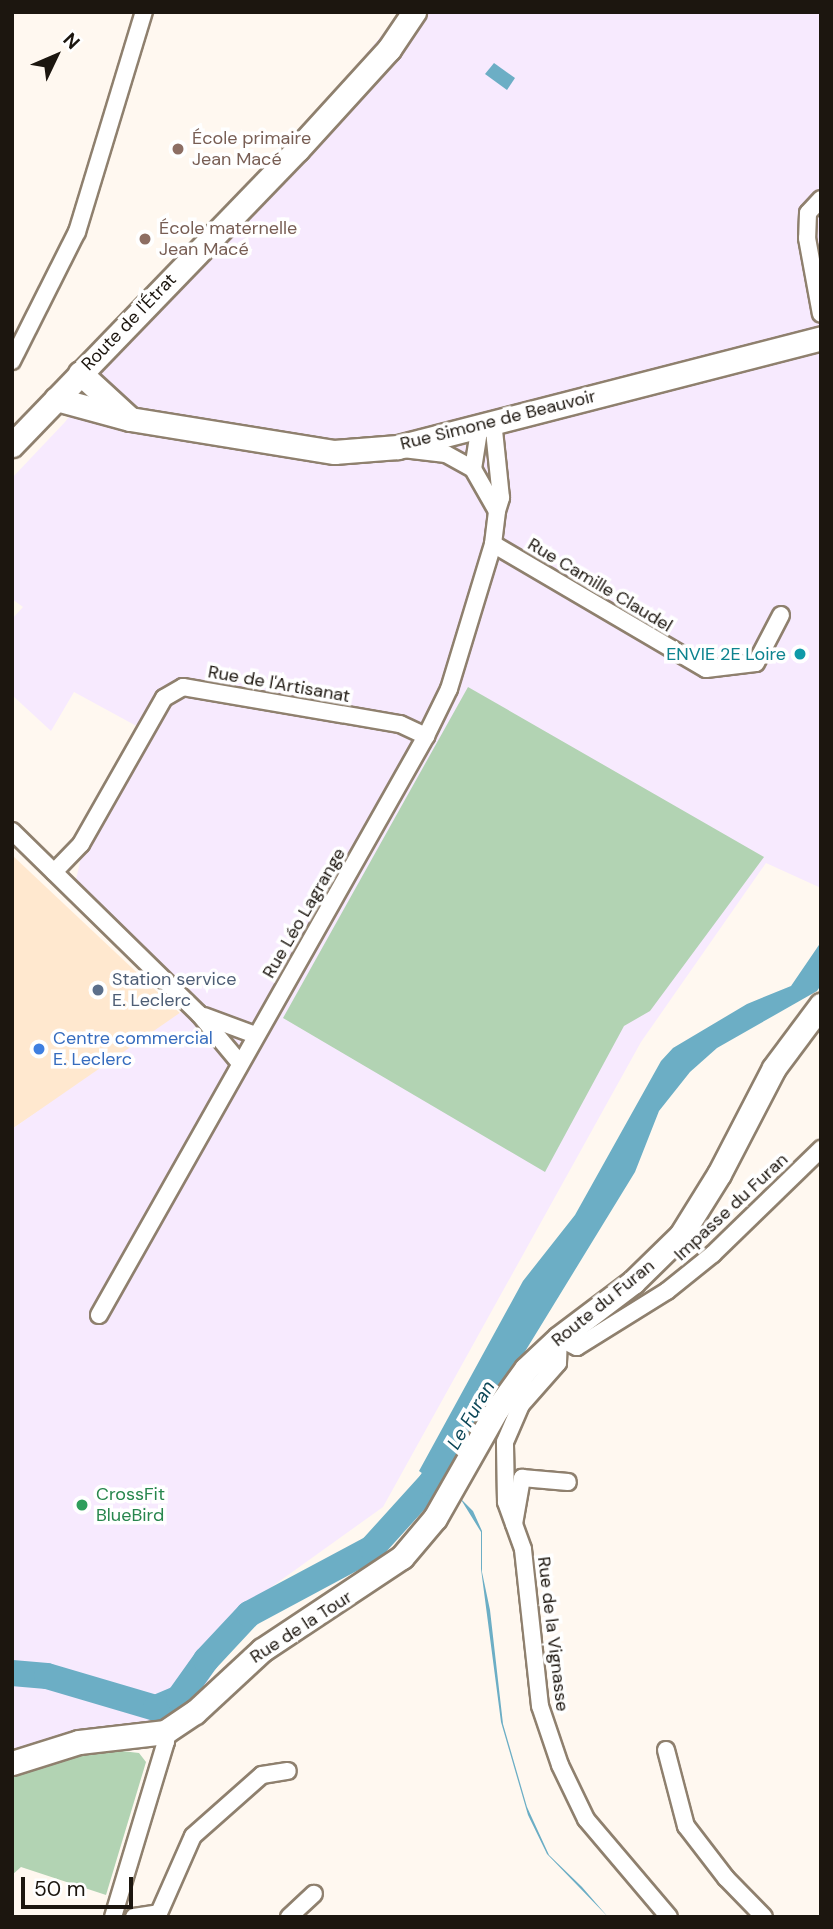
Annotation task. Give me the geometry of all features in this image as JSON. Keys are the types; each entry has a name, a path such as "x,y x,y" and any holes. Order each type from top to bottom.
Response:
{"main road":[{"name":"Route de l'Étrat","path":"12,445 297,150 389,49 414,12"},
{"name":"Rue Simone de Beauvoir","path":"56,399 130,419 334,452 398,447 821,338"},
{"path":"80,373 130,419"},
{"name":"Route du Furan","path":"450,1493 497,1409 526,1369 559,1338 633,1282 681,1235 719,1174 774,1068 821,1005"},
{"name":"Rue de la Tour","path":"12,1763 79,1742 165,1732 195,1712 262,1650 382,1574 420,1539 450,1493"}],"street":[{"path":"12,361 76,232 144,12"},
{"path":"821,199 808,213 807,238 821,314"},
{"path":"473,469 486,423"},
{"name":"Rue Léo Lagrange","path":"99,1315 239,1062 426,736 449,689 493,544 500,498 486,423"},
{"path":"398,447 446,454 473,469 497,511"},
{"name":"Rue Camille Claudel","path":"493,544 706,669 756,663 781,614"},
{"name":"Rue de l'Artisanat","path":"54,872 81,844 164,698 183,687 400,724 426,736"},
{"path":"12,831 199,1013 239,1062"},
{"path":"199,1013 255,1035"},
{"name":"Impasse du Furan","path":"559,1338 577,1347 667,1291 713,1254 821,1149"},
{"name":"Rue de la Vignasse","path":"559,1338 558,1363 521,1405 505,1442 506,1502 523,1549 540,1706 560,1765 586,1819 669,1917"},
{"path":"514,1524 522,1478 568,1482"},
{"path":"113,1917 166,1742 165,1732"},
{"path":"666,1750 686,1826 726,1878 764,1917"},
{"path":"134,1917 159,1913 193,1836 262,1775 288,1771"},
{"path":"289,1917 314,1894"}],"shaded area":[{"path":"401,12 821,12 821,888 766,863 641,1042 383,1507 256,1598 201,1693 194,1716 144,1749 56,1758 12,1775 12,1129 197,1001 75,884 81,857 153,735 74,692 51,731 12,695 12,619 23,607 12,599 12,478 65,422 122,346"},
{"path":"12,855 182,1015 12,1129"}],"green space":[{"path":"468,687 764,857 650,1011 624,1026 545,1172 283,1018"},
{"path":"122,1751 139,1753 146,1762 106,1895 21,1867 12,1875 12,1775 56,1758"}],"water":[{"path":"494,63 515,78 507,90 485,74"},
{"path":"821,942 821,985 817,991 717,1048 690,1072 659,1111 635,1172 442,1487 419,1471 523,1281 575,1215 661,1061 673,1048 747,1004 791,986"},
{"path":"460,1498 473,1511 482,1531 482,1572 490,1610 503,1724 527,1807 549,1855 608,1917 547,1854 528,1815 501,1722 481,1569 481,1532"}],"waterway":[{"name":"Le Furan","path":"12,1673 47,1676 156,1708 179,1698 206,1660 249,1614 372,1548 431,1483 450,1451"}],"place":[{"name":"École primaire Jean Macé","path":"178,149"},
{"name":"École maternelle Jean Macé","path":"145,239"},
{"name":"ENVIE 2E Loire","path":"800,654"},
{"name":"Station service E. Leclerc","path":"98,990"},
{"name":"Centre commercial E. Leclerc","path":"39,1049"},
{"name":"CrossFit BlueBird","path":"82,1505"}]}
